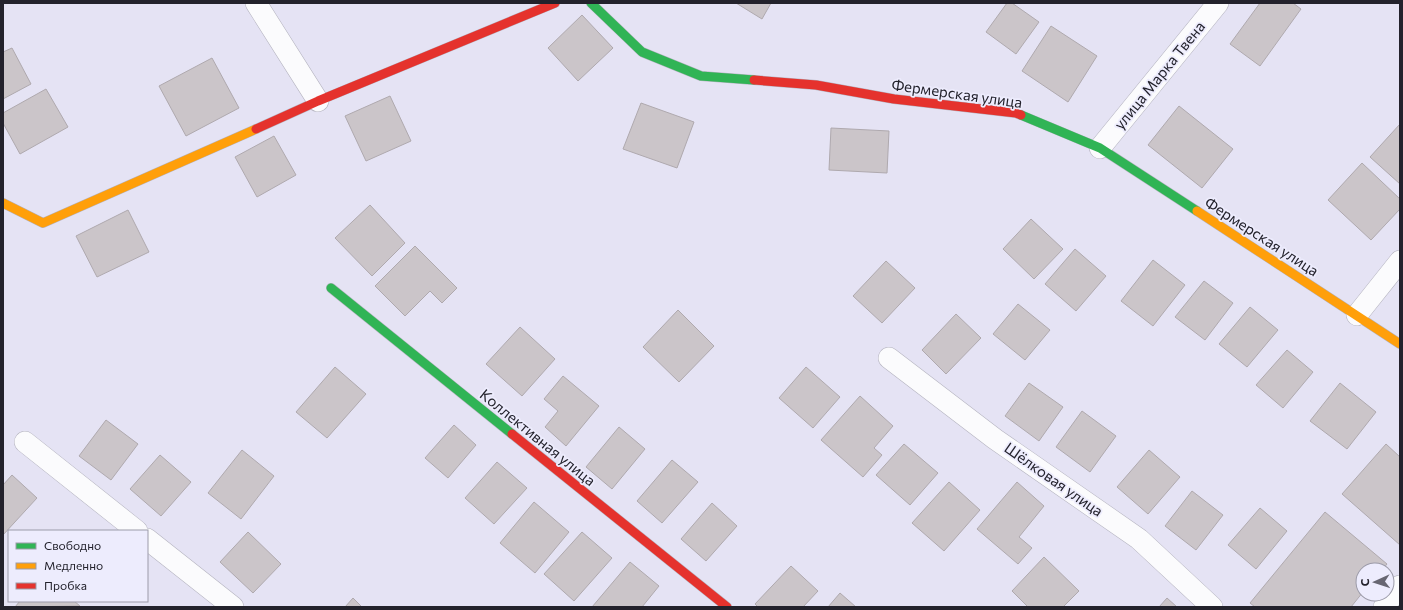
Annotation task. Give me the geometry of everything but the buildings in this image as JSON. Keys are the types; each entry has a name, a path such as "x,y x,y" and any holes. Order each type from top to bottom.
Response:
{"street":[{"path":"256,3 318,101"},
{"path":"3,203 43,223 318,101 555,3"},
{"name":"Фермерская улица","path":"591,3 642,52 701,76 816,85 894,99 1016,113 1100,148 1400,344"},
{"name":"улица Марка Твена","path":"1100,148 1218,3"},
{"path":"1357,315 1400,261"},
{"name":"Коллективная улица","path":"331,288 727,607"},
{"name":"Шёлковая улица","path":"889,358 996,439 1139,539 1212,607"},
{"path":"25,442 136,530"},
{"path":"148,540 233,607"},
{"path":"1384,607 1400,586"}],"traffic: fast":[{"path":"591,3 642,52 701,76 754,80"},
{"path":"1021,115 1100,148 1197,211"},
{"path":"331,288 512,434"}],"traffic: slow":[{"path":"3,203 43,223 256,129"},
{"path":"1197,211 1400,344"}],"traffic: jam":[{"path":"256,129 318,101 555,3"},
{"path":"754,80 816,85 894,99 1016,113 1021,115"},
{"path":"512,434 727,607"}]}
